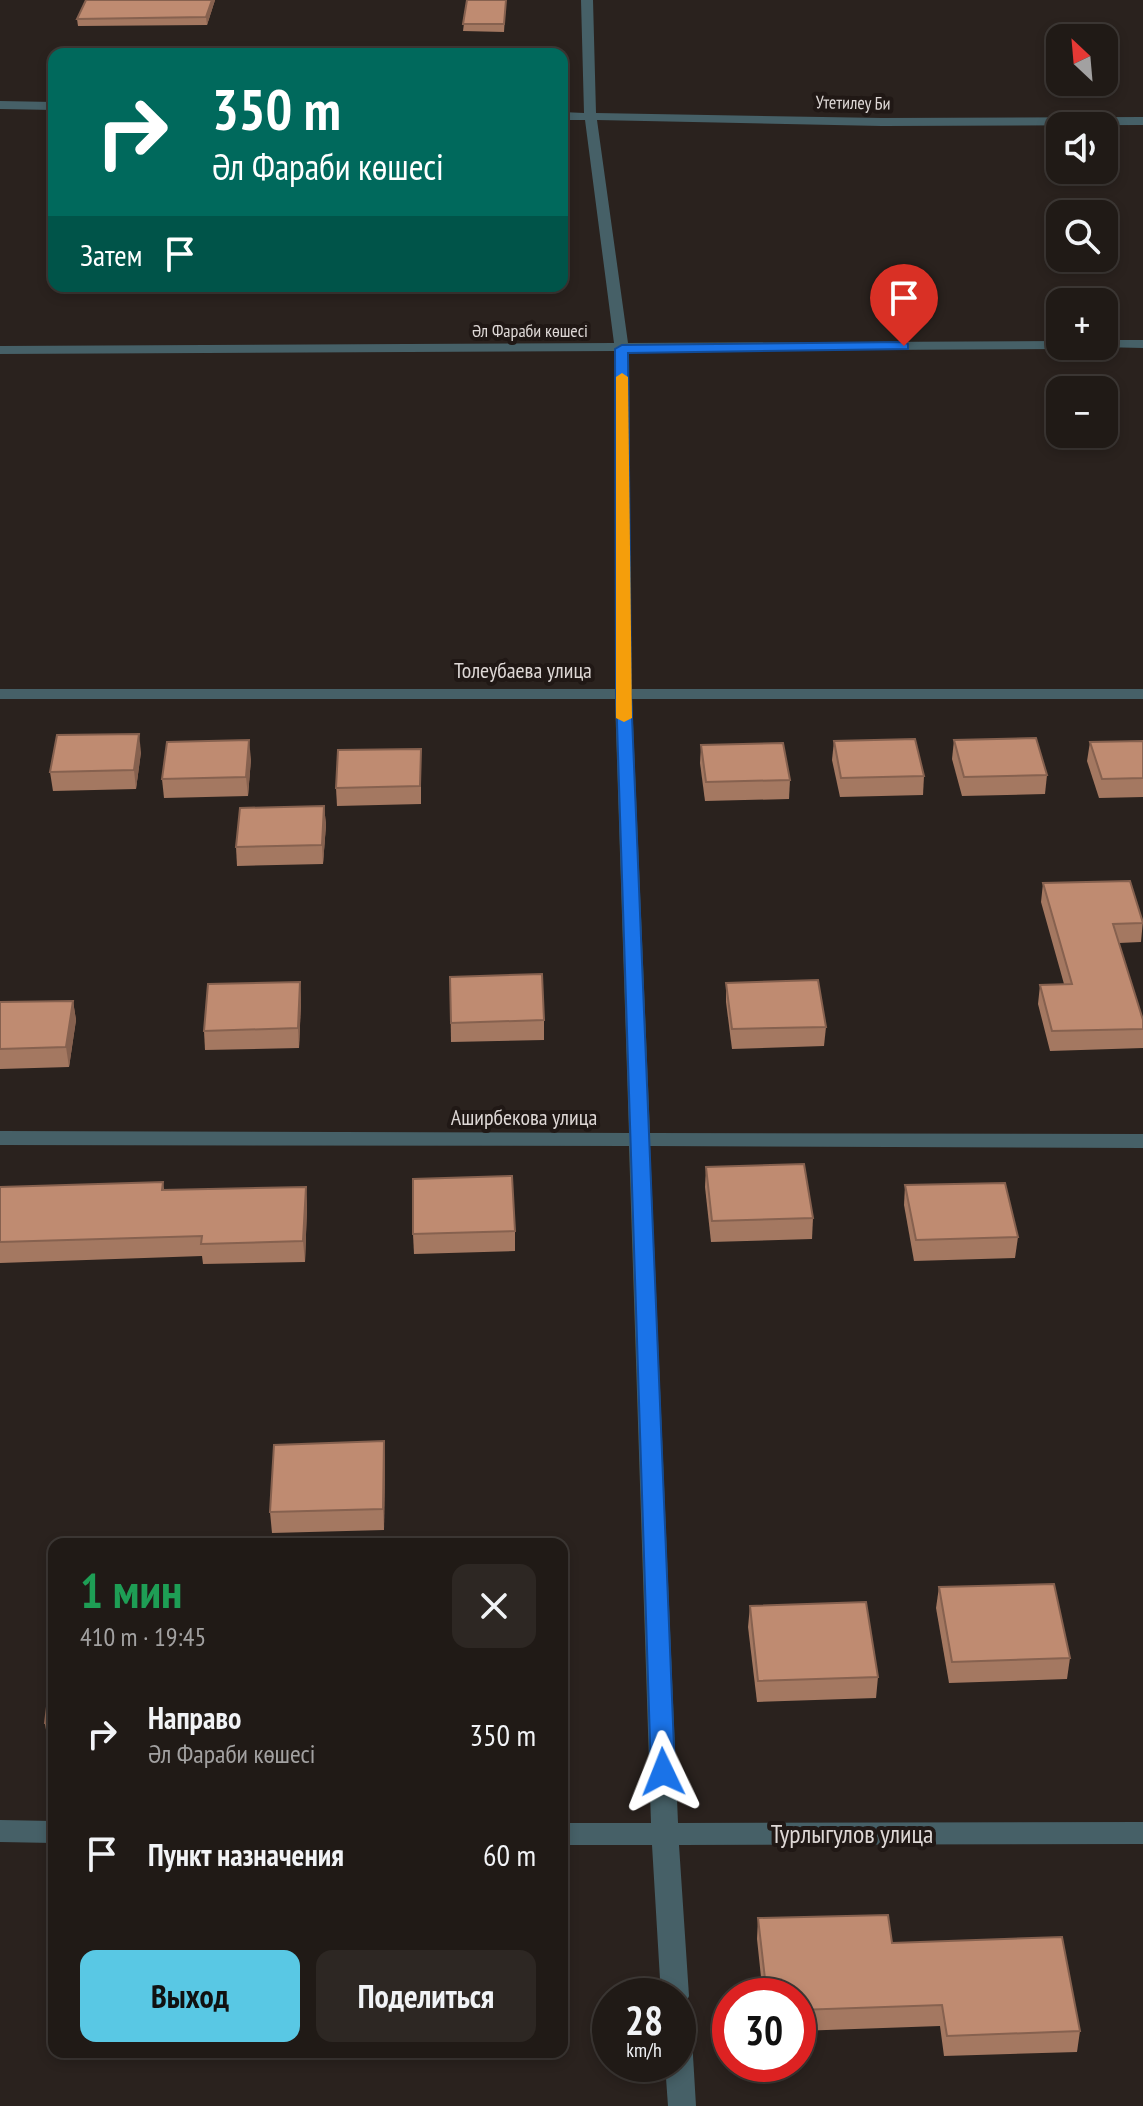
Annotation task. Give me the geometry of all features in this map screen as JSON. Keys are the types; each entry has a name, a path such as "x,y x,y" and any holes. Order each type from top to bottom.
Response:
{"street":[{"path":"587,0 590,116 622,349 623,692 665,1835 674,1978"},
{"path":"0,105 48,106"},
{"name":"Утетилеу Би","path":"568,116 882,122 1143,121"},
{"path":"1118,344 1143,344"},
{"name":"Әл Фараби көшесі","path":"0,350 1046,345"},
{"name":"Толеубаева улица","path":"0,694 1143,694"},
{"name":"Аширбекова улица","path":"0,1138 1143,1141"},
{"path":"0,1831 48,1832"},
{"name":"Турлыгулов улица","path":"568,1834 1143,1833"},
{"path":"681,2082 682,2106"}],"building":[{"path":"86,0 212,0 206,17 77,19"},
{"path":"467,0 506,0 504,24 463,24"},
{"path":"139,734 134,770 50,772 57,735"},
{"path":"1036,738 1047,775 964,777 954,740"},
{"path":"915,739 924,776 841,778 834,741"},
{"path":"249,740 246,777 162,779 167,742"},
{"path":"1143,741 1143,778 1102,779 1090,742"},
{"path":"783,743 790,780 706,782 701,745"},
{"path":"421,749 420,786 336,788 338,750"},
{"path":"324,806 322,845 236,847 240,808"},
{"path":"1130,881 1143,923 1113,924 1143,1020 1143,1029 1052,1031 1040,985 1072,984 1043,883"},
{"path":"542,974 544,1020 451,1023 450,977"},
{"path":"818,980 826,1027 732,1029 726,983"},
{"path":"300,982 298,1028 204,1031 208,984"},
{"path":"73,1001 66,1047 0,1049 0,1002"},
{"path":"804,1164 813,1218 712,1221 706,1167"},
{"path":"512,1176 515,1231 413,1234 413,1179"},
{"path":"163,1182 162,1190 306,1187 303,1241 201,1244 202,1236 0,1242 0,1187"},
{"path":"1005,1183 1018,1237 916,1240 905,1185"},
{"path":"384,1441 383,1509 270,1512 274,1445"},
{"path":"1054,1584 1070,1658 952,1662 939,1587"},
{"path":"866,1602 878,1677 758,1681 750,1606"},
{"path":"888,1915 892,1943 1062,1937 1080,2031 947,2036 942,2005 816,2009 816,1978 765,1978 758,1918"}],"slow traffic":[{"path":"622,377 624,718"}],"route":[{"path":"663,1772 623,692 622,349 904,346"}]}
